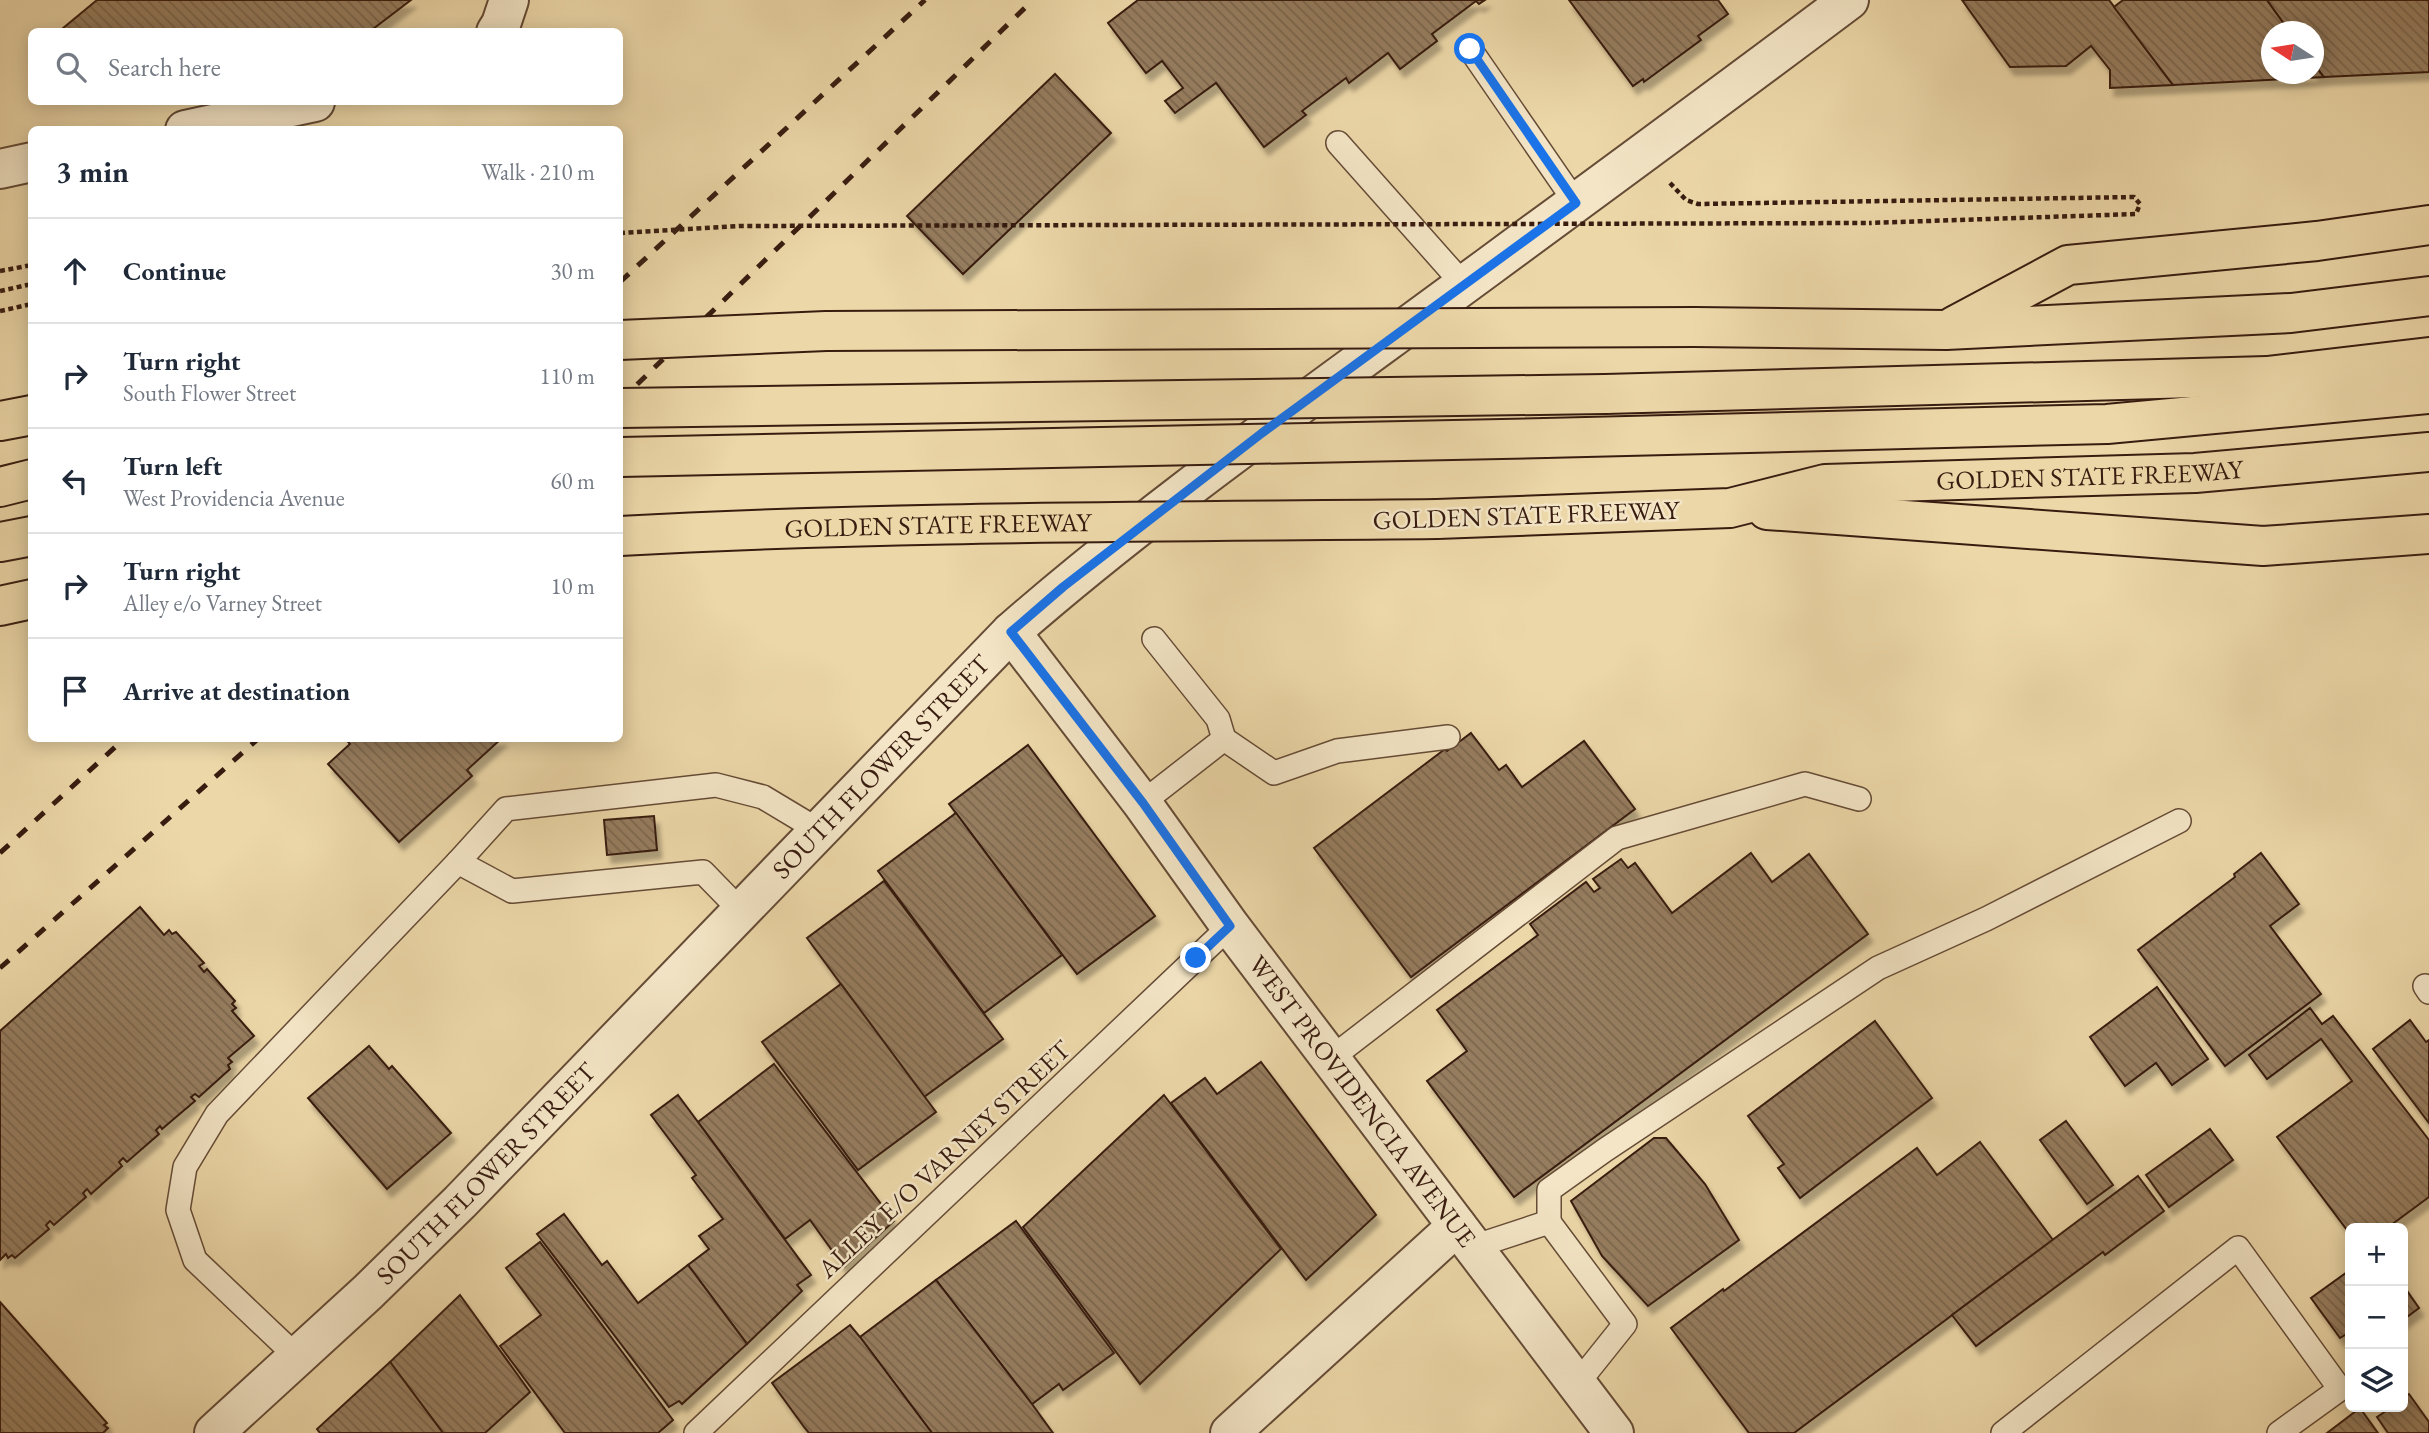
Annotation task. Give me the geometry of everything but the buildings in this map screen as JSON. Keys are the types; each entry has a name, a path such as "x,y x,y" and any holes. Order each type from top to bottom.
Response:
{"highway":[{"path":"1946,330 2068,265 2317,241 2429,225"},
{"path":"623,340 826,331 1695,327 1946,330 2291,313 2429,296"},
{"path":"623,408 1605,394 2267,376 2429,357"},
{"path":"623,457 2106,424 2429,394"},
{"path":"0,421 28,416"},
{"name":"GOLDEN STATE FREEWAY","path":"623,536 746,529 1437,519 1730,508 1825,484 2195,473 2429,453"},
{"path":"0,487 28,480"},
{"path":"1730,508 2263,546 2429,534"},
{"path":"0,542 28,537"},
{"path":"0,606 28,600"}],"street":[{"name":"SOUTH FLOWER STREET","path":"214,1433 368,1292 460,1202 1011,632 1063,587 1262,433 1849,0"},
{"path":"204,126 301,105"},
{"path":"0,169 28,163"},
{"name":"WEST PROVIDENCIA AVENUE","path":"1011,632 1143,803 1230,926 1614,1433"},
{"path":"1230,1433 1465,1236"}],"lane":[{"path":"1470,49 1576,203"},
{"path":"1338,143 1464,285"},
{"path":"1154,639 1218,719 1224,739 1274,773 1337,751 1448,737"},
{"path":"1143,803 1224,739"},
{"path":"1330,1059 1617,838 1805,784 1859,799"},
{"path":"296,1357 195,1261 178,1210 185,1167 217,1114 506,809 716,785 763,797 818,830"},
{"path":"1577,1384 1625,1324 1549,1222 1549,1190 1878,968 1986,919 2179,821"},
{"path":"458,862 512,891 703,872 740,910"},
{"name":"ALLEY E/O VARNEY STREET","path":"696,1433 1230,926"},
{"path":"1465,1236 1549,1222"},
{"path":"2003,1433 2238,1248 2340,1390 2279,1433"}],"path":[{"path":"623,233 754,226 1869,223 2136,214 2140,204 2134,197 1698,204 1686,200 1642,155"},
{"path":"0,271 28,266"},
{"path":"0,291 28,285"},
{"path":"0,311 28,305"}],"railway":[{"path":"623,279 925,0"},
{"path":"623,398 1033,0"},
{"path":"0,853 121,742"},
{"path":"0,968 254,742"}],"route":[{"path":"1196,958 1230,926 1143,803 1011,632 1063,587 1262,433 1576,203 1470,49"}]}
